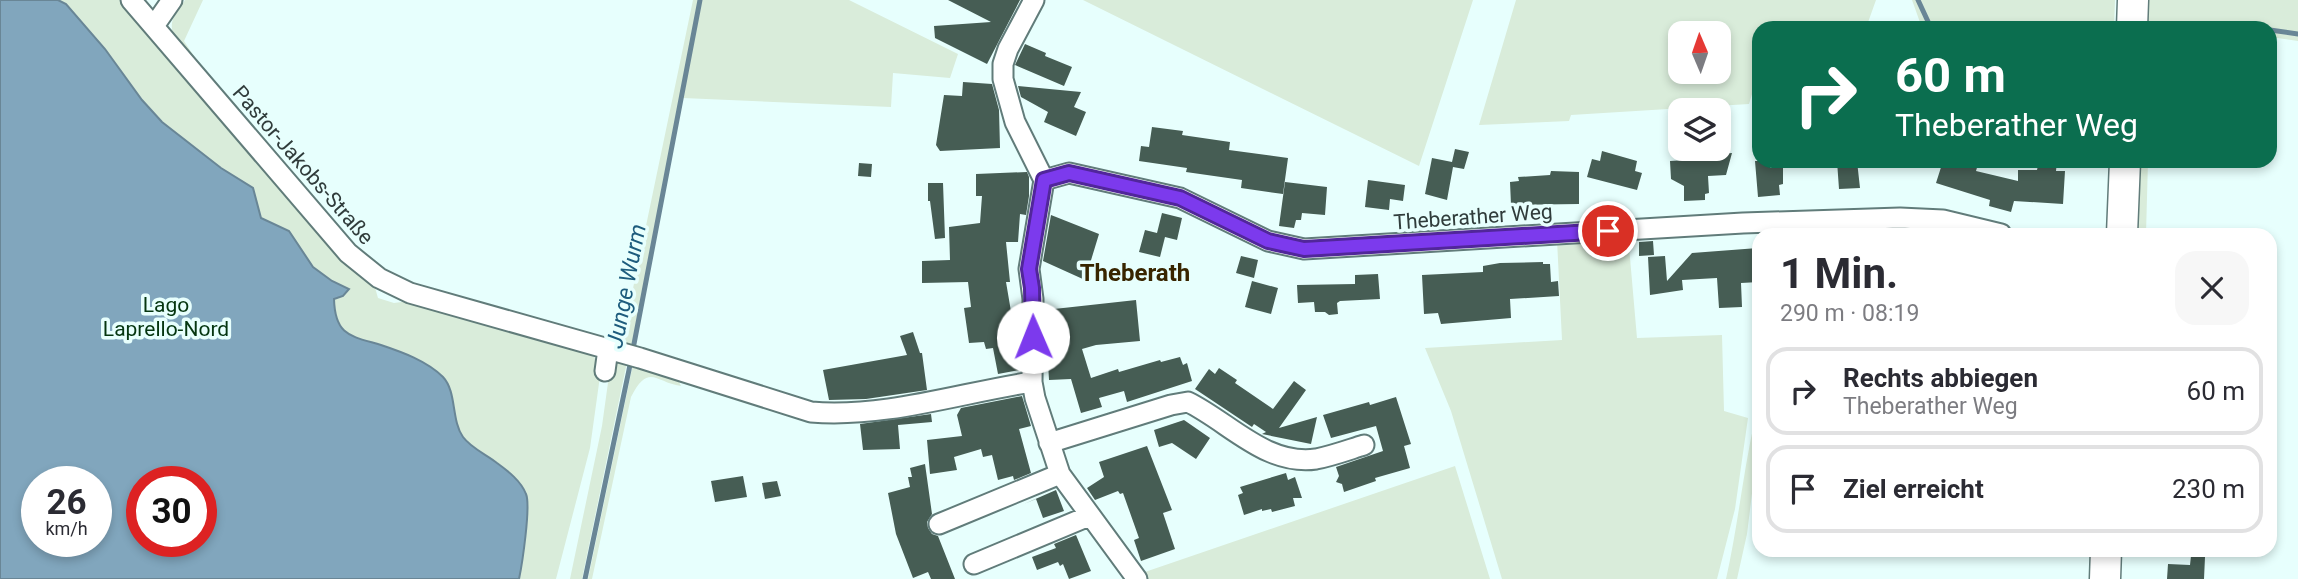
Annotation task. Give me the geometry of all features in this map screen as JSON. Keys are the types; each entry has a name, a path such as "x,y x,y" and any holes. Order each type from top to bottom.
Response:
{"main road":[{"path":"2122,228 2125,168"},
{"path":"2105,579 2106,557"}],"street":[{"name":"Pastor-Jakobs-Straße","path":"131,0 348,253 379,278 410,293 614,350 795,408 829,413 932,401 1032,382"},
{"path":"153,26 172,0"},
{"path":"1034,0 1003,64 1003,79 1015,122 1044,180 1029,269 1033,299 1032,382 1060,474 1137,579"},
{"name":"Theberather Weg","path":"1044,180 1069,173 1180,198 1268,241 1304,249 1730,224 1900,218 1943,220 1976,228"},
{"path":"605,371 614,350"},
{"path":"1049,443 1188,402 1255,445 1291,458 1315,459 1364,446"},
{"path":"939,524 1060,474"},
{"path":"974,564 1089,516"}],"green space":[{"name":"Lago Laprello-Nord","path":"0,0 123,0 374,284 378,298 394,303 409,301 582,350 594,357 601,369 590,448 556,579 0,579"},
{"path":"185,0 203,0 184,41 203,70 181,47 173,34 173,19"},
{"path":"693,0 849,0 958,54 950,78 893,73 891,107 683,98 634,344 621,346"},
{"path":"1083,0 1473,0 1419,166"},
{"path":"1516,0 1876,0 1868,21 1752,21 1752,94 1749,104 1731,105 1731,98 1668,98 1668,109 1571,115 1569,121 1479,125"},
{"path":"1912,0 2115,0 2114,21 1920,21"},
{"path":"2147,0 2298,0 2298,41 2277,38 2277,21 2146,21"},
{"path":"2139,168 2148,168 2146,228 2135,228"},
{"path":"1628,235 1637,338 1722,335 1724,411 1748,418 1735,509 1717,579 1502,579 1451,411 1425,348 1562,340 1557,240"},
{"path":"614,358 627,362 582,579 570,579 602,426 611,361"},
{"path":"633,364 676,376 681,386 648,377 637,386 631,397 592,579 588,579"},
{"path":"1752,434 1752,493 1747,534 1737,579 1726,579 1734,539"},
{"path":"1455,466 1490,579 1146,579 1142,573"}],"water":[{"name":"Lago Laprello-Nord","path":"0,0 58,0 66,4 162,122 221,168 253,188 261,218 289,231 313,267 349,289 343,296 334,299 341,327 353,336 414,358 443,377 450,390 463,437 510,473 526,494 526,536 519,579 0,579"}],"building":[{"path":"948,0 1020,0 987,64 935,38 934,26 991,22"},
{"path":"1025,44 1072,67 1064,86 1015,65"},
{"path":"963,82 992,84 999,110 1000,148 940,151 936,145 944,95 962,96"},
{"path":"1018,86 1081,92 1074,107 1086,112 1076,136 1044,122 1048,112 1021,97"},
{"path":"1152,127 1183,131 1182,135 1230,142 1229,150 1288,158 1283,194 1241,188 1242,180 1186,172 1187,168 1139,161 1141,146 1149,147"},
{"path":"1455,149 1469,152 1464,169 1453,167 1447,200 1425,194 1432,158 1452,162"},
{"path":"1602,151 1637,161 1635,171 1642,173 1637,190 1587,177 1592,159 1600,161"},
{"path":"1670,161 1730,161 1726,175 1708,176 1709,193 1705,194 1705,200 1684,201 1684,186 1671,179"},
{"path":"859,163 872,164 871,177 858,176"},
{"path":"1756,168 1783,168 1780,195 1758,197"},
{"path":"1838,168 1858,168 1860,188 1839,189"},
{"path":"1941,168 1977,168 1976,171 2018,181 2018,170 2056,168 2056,171 2065,171 2063,204 2014,201 2011,212 1989,206 1990,200 1936,183"},
{"path":"1551,171 1579,172 1579,204 1511,205 1510,182 1519,181 1518,177 1550,175"},
{"path":"1027,172 1029,196 1026,215 1020,214 1018,242 1006,242 1010,282 1006,282 1015,335 1020,334 1020,370 998,374 993,348 986,349 984,342 969,343 964,308 971,307 968,282 922,283 922,261 950,260 949,227 980,223 982,196 976,196 976,174"},
{"path":"1368,180 1405,185 1403,201 1390,199 1389,210 1365,207"},
{"path":"1285,182 1327,187 1325,215 1302,213 1301,220 1296,220 1294,228 1279,226"},
{"path":"928,183 943,183 945,238 935,239 928,201"},
{"path":"1162,213 1182,218 1177,240 1165,237 1160,257 1139,252 1145,230 1157,233"},
{"path":"1051,215 1099,234 1085,280 1043,261"},
{"path":"1653,241 1654,255 1639,256 1639,242"},
{"path":"1752,248 1752,282 1741,283 1742,307 1719,308 1717,278 1682,280 1683,290 1650,295 1648,257 1665,256 1667,281 1692,253"},
{"path":"1241,256 1258,260 1254,278 1236,273"},
{"path":"1500,263 1550,264 1551,282 1558,281 1559,296 1510,299 1511,318 1441,324 1438,313 1424,314 1422,275 1483,272 1483,266"},
{"path":"1378,274 1380,299 1340,301 1337,303 1338,314 1329,315 1315,312 1314,302 1298,303 1297,285 1355,284 1355,275"},
{"path":"1252,281 1278,288 1271,314 1245,307"},
{"path":"1136,300 1140,341 1082,349 1091,378 1118,369 1119,372 1180,357 1183,365 1187,363 1192,381 1127,402 1124,391 1099,398 1102,407 1081,413 1071,379 1049,380 1045,310"},
{"path":"913,332 922,353 927,390 866,399 829,400 823,370 907,355 900,336"},
{"path":"1219,368 1237,380 1235,383 1273,409 1294,381 1306,390 1279,428 1317,417 1311,444 1262,434 1266,432 1254,424 1252,427 1195,389 1209,369 1215,374"},
{"path":"1022,396 1031,426 1019,429 1031,473 1014,480 1013,476 998,480 992,455 983,457 981,449 954,457 957,470 930,474 927,440 962,436 957,415 961,408"},
{"path":"1396,397 1411,444 1404,446 1410,468 1375,478 1376,481 1344,492 1342,484 1336,482 1339,476 1336,467 1383,451 1376,426 1331,438 1323,415"},
{"path":"931,414 932,422 898,425 900,449 863,450 860,424"},
{"path":"1184,420 1210,438 1196,459 1172,443 1159,447 1154,430"},
{"path":"1147,446 1172,510 1163,513 1175,549 1141,561 1134,540 1139,538 1123,493 1118,491 1095,500 1087,488 1104,477 1099,462"},
{"path":"925,464 932,514 927,522 928,528 932,534 938,536 955,579 931,579 928,572 913,578 896,534 888,493 910,487 910,468"},
{"path":"1286,473 1288,480 1295,477 1302,498 1293,498 1295,506 1272,512 1271,509 1262,509 1244,515 1238,495 1243,493 1240,487"},
{"path":"743,476 747,497 715,502 711,481"},
{"path":"777,481 781,496 765,499 762,483"},
{"path":"1056,490 1064,511 1043,518 1036,499 1024,504"},
{"path":"1076,535 1091,571 1069,579 1063,564 1060,566 1058,562 1037,570 1032,557 1056,548 1054,544"},
{"path":"2191,557 2205,557 2204,579 2167,579 2168,564 2190,565"}],"waterway":[{"name":"Junge Wurm","path":"585,579 629,370 700,0"},
{"path":"1918,0 1928,21"},
{"path":"2277,31 2298,34"}],"district":[{"name":"Theberath","path":"1135,273"}],"route":[{"path":"1033,337 1029,269 1044,180 1069,173 1180,198 1268,241 1293,248 1334,249 1608,231"}]}
